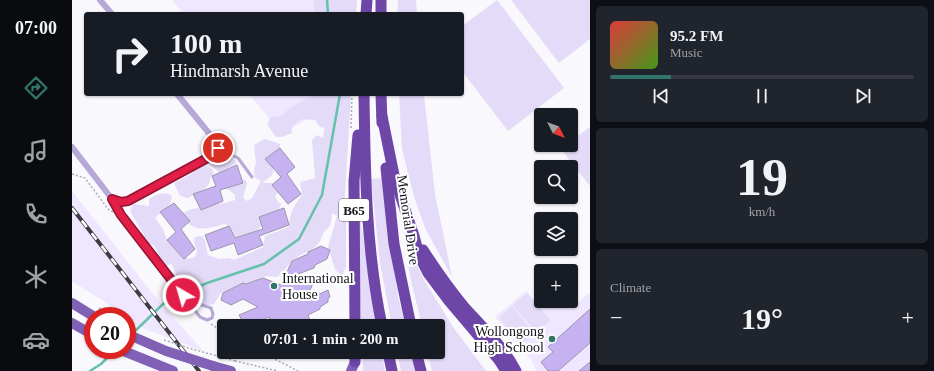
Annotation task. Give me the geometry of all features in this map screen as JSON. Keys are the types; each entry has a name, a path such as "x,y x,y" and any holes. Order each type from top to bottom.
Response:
{"highway":[{"path":"366,12 367,0"},
{"path":"381,0 381,12"},
{"path":"363,96 367,213 381,319"},
{"name":"B65","path":"354,319 354,181 363,96"},
{"name":"Memorial Drive","path":"381,96 394,244 410,319"},
{"path":"382,116 395,180 419,255 432,280 494,353 506,371"},
{"path":"414,236 439,275 498,344 509,358 516,371"},
{"path":"389,359 392,371"},
{"path":"417,359 420,371"}],"main road":[{"path":"72,303 84,310"},
{"path":"72,323 84,330"},
{"path":"136,338 166,351 231,371"},
{"path":"136,356 173,371"}],"street":[{"path":"100,0 110,12"},
{"path":"72,147 112,199 121,202 128,201 215,154 218,148 217,143 179,96"}],"lane":[{"path":"218,148 238,158 252,176"},
{"path":"112,199 121,215 183,295 201,318 204,320 209,320 213,314 211,308 196,303 183,295"}],"path":[{"path":"72,174 85,178 108,209 121,215"},
{"path":"209,320 211,325 217,329"},
{"path":"163,339 235,361 278,371"},
{"path":"275,359 298,371"}],"shaded area":[{"path":"172,0 316,0 318,12 182,12"},
{"path":"313,0 357,0 356,12 315,12"},
{"path":"398,0 416,0 417,12 397,12"},
{"path":"497,0 564,88 538,108 534,108 534,111 508,131 464,74 464,25"},
{"path":"511,0 590,0 590,39 559,63"},
{"path":"251,96 330,96 332,104 282,134"},
{"path":"311,96 351,96 344,210 346,216 346,266 342,277 335,269 328,247 337,216 332,213 330,226 324,231 318,244 292,261 277,277 267,276 245,284 243,283 220,294 214,304 198,307 185,292 171,263 166,267 158,263 158,254 154,245 144,244 142,239 144,235 130,211 133,204 149,206 149,199 154,196 162,193 171,195 171,202 169,205 155,218 163,229 167,240 184,259 186,257 188,259 195,257 197,251 194,242 195,237 202,236 206,243 208,255 219,259 229,258 234,260 263,247 265,236 289,227 292,210 302,195 300,182 315,178 312,140 317,135 323,138 324,128 320,127 315,120 302,119 292,126 292,133 282,137 276,137 267,124 271,117 281,116 290,108"},
{"path":"399,96 424,96 435,194 452,277 426,230 414,197 402,149"},
{"path":"590,127 590,186 578,171 578,160 570,160 563,152 578,152 578,136"},
{"path":"264,139 280,144 280,148 266,159 273,171 271,176 263,182 274,183 272,185 278,192 275,197 279,203 281,203 279,209 273,213 259,217 262,226 256,231 235,238 229,226 224,224 210,228 196,228 187,223 190,221 183,213 192,209 200,208 201,210 215,204 235,200 235,195 226,188 243,183 243,180 247,183 243,198 247,201 252,198 261,181 255,178 254,169 256,163 254,145"},
{"path":"210,154 231,156 236,161 236,164 220,173 207,162"},
{"path":"203,164 212,169 214,173 206,188 188,198 180,196 174,183 188,176"},
{"path":"382,178 398,296 403,319 391,319 380,263 371,179"},
{"path":"72,191 153,294 203,351 136,325 136,307 110,307 108,304 72,281"},
{"path":"357,200 377,319 361,319"},
{"path":"403,228 412,255 424,280 453,327 486,371 432,371 429,359 445,359 445,319 420,319 410,276"},
{"name":"Wollongong High School","path":"526,291 534,300 534,308 570,309 578,308 578,302 590,292 590,371 536,371 532,361 495,317"},
{"path":"527,293 534,301 534,308 540,308 550,320 536,332 513,305"},
{"path":"512,306 534,333 521,344 499,318"},
{"path":"362,359 383,359 385,371 363,371"},
{"path":"398,359 413,359 416,371 401,371"}],"building":[{"path":"280,148 295,167 287,174 301,194 288,204 272,185 281,177 265,159"},
{"path":"237,165 243,183 220,190 223,201 201,210 193,194 216,186 212,176"},
{"path":"174,203 190,221 181,229 195,249 184,259 167,240 176,232 160,212"},
{"path":"284,208 289,225 259,236 263,245 238,255 234,243 211,251 205,235 229,226 235,238 263,229 259,217"},
{"name":"International House","path":"321,246 330,250 327,259 315,265 314,268 298,274 311,279 312,286 305,301 328,290 330,297 328,298 328,302 320,307 320,309 308,315 309,319 270,319 269,317 264,319 241,319 239,315 258,307 243,299 231,305 221,300 223,293 243,283 246,284 263,278 281,285 292,261 308,254 308,252"},
{"path":"590,309 590,343 558,371 548,371 541,362 553,352 548,347"},
{"path":"590,362 590,371 579,371"}],"waterway":[{"path":"327,0 328,12"},
{"path":"187,292 207,283 264,264 299,239 322,195 340,96"},
{"path":"136,330 163,304 178,297"},
{"path":"90,371 106,359"}],"railway":[{"path":"72,208 199,371"}],"place":[{"name":"International House","path":"274,286"},
{"name":"Wollongong High School","path":"552,339"}],"route":[{"path":"183,295 121,215 112,199 117,202 128,201 215,154 218,148"}]}
